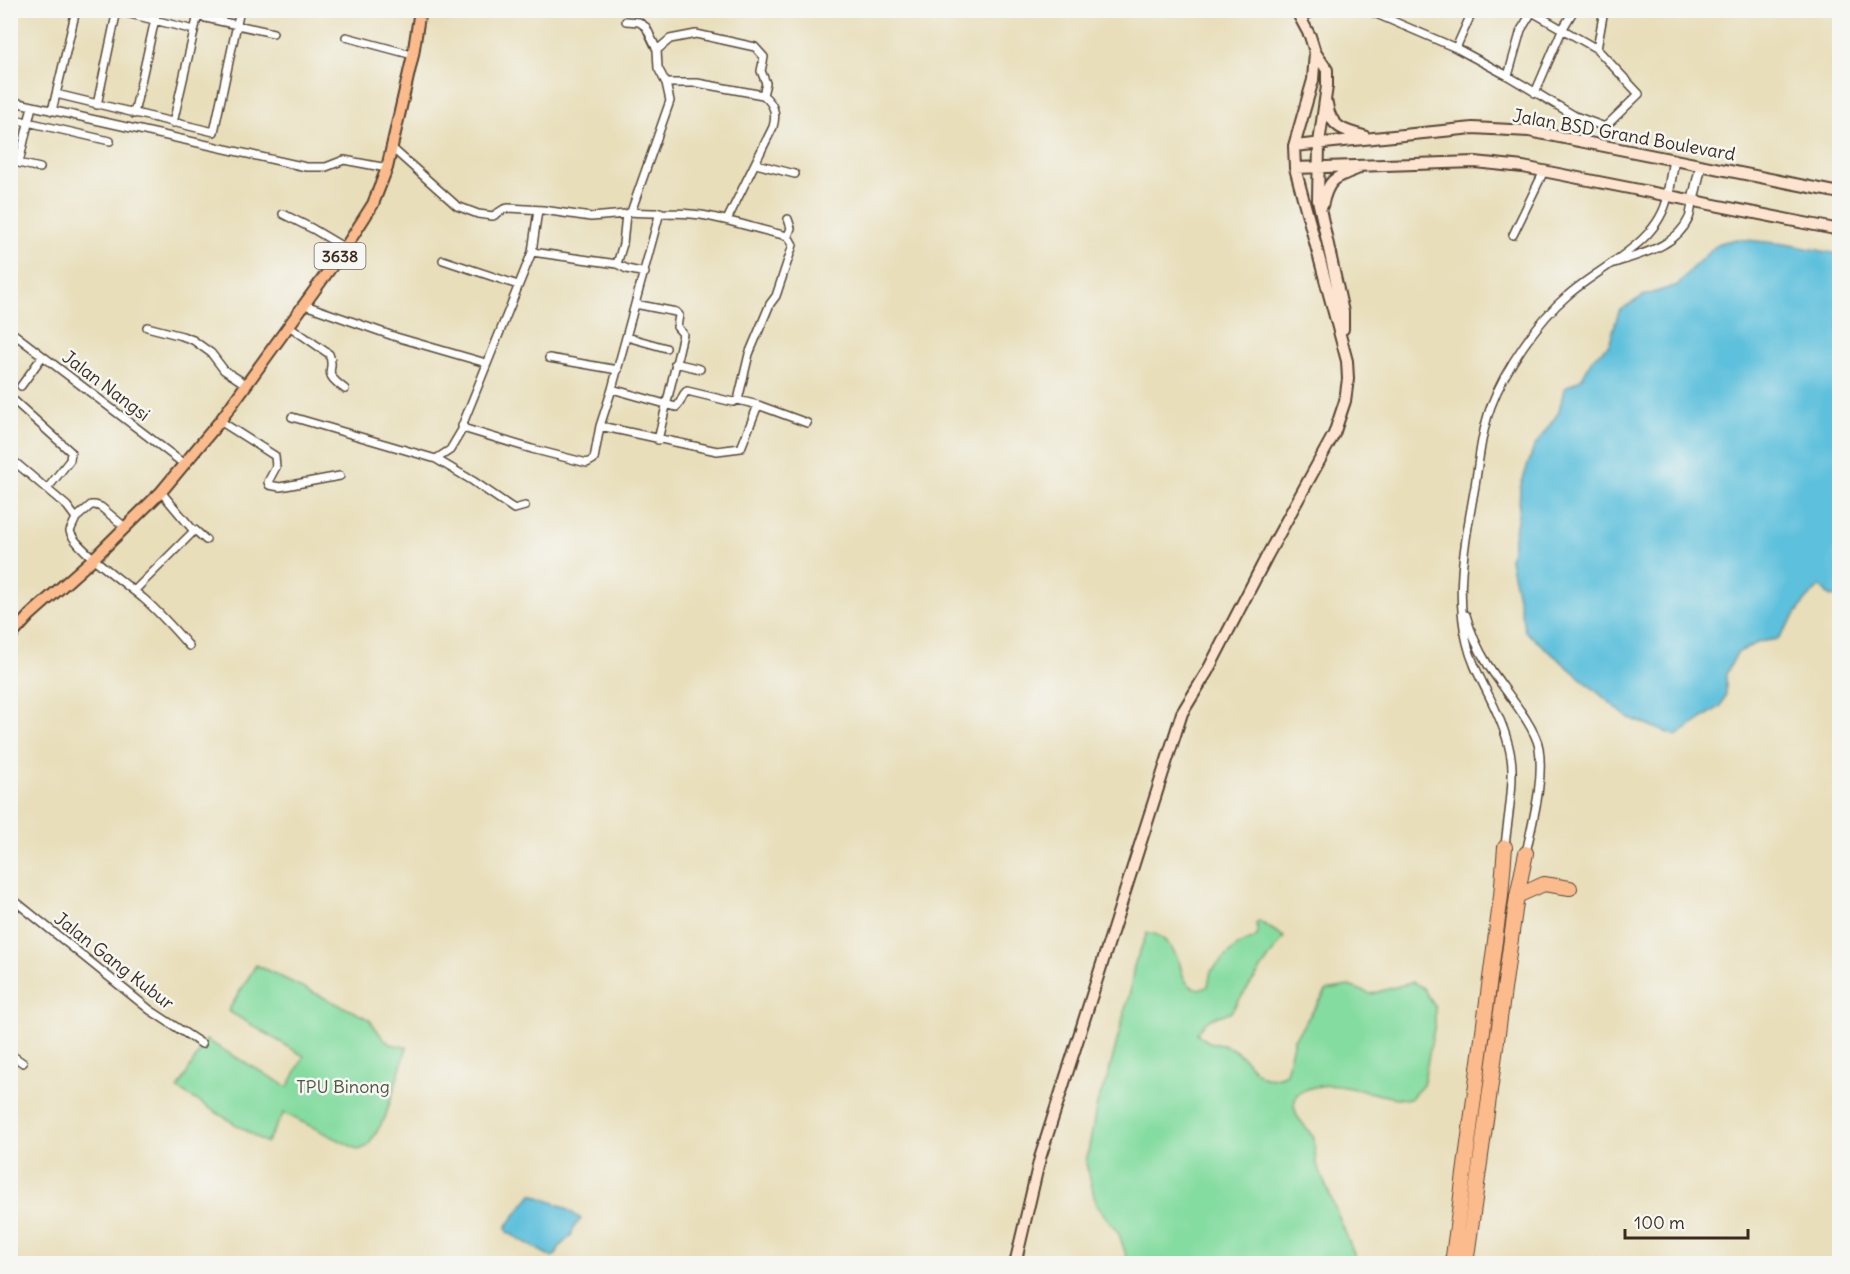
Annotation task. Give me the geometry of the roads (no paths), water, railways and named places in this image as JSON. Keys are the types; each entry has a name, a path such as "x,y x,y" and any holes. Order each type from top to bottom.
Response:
{"highway":[{"path":"1452,1263 1498,919 1505,847"},
{"path":"1466,1263 1517,896 1526,853"},
{"path":"1517,896 1544,884 1570,888"}],"main road":[{"name":"3638","path":"10,637 30,615 126,528 161,492 220,421 345,248 373,204 387,168 413,55 420,10"},
{"path":"1298,15 1315,52 1327,70 1326,95 1318,143 1318,200 1343,312 1344,350"},
{"path":"1015,1263 1040,1158 1182,713 1207,672 1334,434 1346,401 1347,361 1295,168 1294,146 1313,80 1315,52"},
{"path":"1326,95 1328,116 1336,125 1348,132 1371,138"},
{"name":"Jalan BSD Grand Boulevard","path":"1294,146 1473,128 1529,131 1839,193"},
{"path":"1295,168 1474,162 1544,171 1839,230"},
{"path":"1321,212 1328,184 1335,178 1366,166"}],"street":[{"path":"52,111 76,10"},
{"path":"134,114 157,10"},
{"path":"56,94 214,132 240,10"},
{"path":"1298,15 1317,10"},
{"path":"1367,10 1456,48 1575,116 1605,127 1639,94 1597,49 1532,11 1521,30 1508,76"},
{"path":"1456,48 1473,10"},
{"path":"1535,93 1562,30 1574,10"},
{"path":"1597,49 1604,10"},
{"path":"97,105 116,11 194,30"},
{"path":"173,123 198,13 273,33"},
{"path":"617,264 628,213 670,101 666,83 658,68 657,50 643,23 626,21"},
{"path":"657,50 670,39 696,34 755,47 764,57 761,71 766,83 763,95"},
{"path":"346,37 413,55"},
{"path":"666,83 697,83 763,95 769,99 776,111 776,118 756,164 727,220"},
{"path":"10,101 306,167 326,167 344,160 387,168"},
{"path":"32,106 29,122 14,163 40,168"},
{"path":"10,118 110,141"},
{"path":"392,148 464,210 493,216 504,209 538,210 591,217 628,213 682,213 727,220 788,236 793,245 776,296 770,304 749,354 738,400"},
{"path":"1505,847 1511,765 1497,713 1477,674 1467,643 1461,612 1461,580 1481,444 1491,407 1507,371 1532,334 1567,296 1640,242 1658,221 1668,195 1674,159"},
{"path":"756,164 795,174"},
{"path":"1608,264 1653,250 1676,236 1689,218 1701,165"},
{"path":"1513,235 1544,171"},
{"path":"436,459 450,450 463,428 462,424 532,252 538,210"},
{"path":"463,428 589,463 594,459 600,426 618,370 660,212"},
{"path":"283,214 345,248"},
{"path":"788,219 791,228 788,236"},
{"path":"532,252 617,264 645,273"},
{"path":"443,260 518,285"},
{"path":"636,304 671,310 679,315 677,327 682,331 683,336 658,440"},
{"path":"305,305 396,337 486,363"},
{"path":"289,326 329,354 330,376 345,389"},
{"path":"147,327 193,340 211,353 224,370 247,385"},
{"name":"Jalan Nangsi","path":"10,331 184,464"},
{"path":"627,337 666,348"},
{"path":"21,386 42,357"},
{"path":"549,358 618,370"},
{"path":"675,363 700,369"},
{"path":"612,389 676,407 680,405 687,391 733,402 738,400 758,405 807,423"},
{"path":"10,397 71,452 70,460 47,489"},
{"path":"600,426 717,451 741,448 758,405"},
{"path":"292,417 436,459 511,507 516,509 525,506"},
{"path":"220,421 276,457 276,467 269,484 280,487 340,476"},
{"path":"10,458 67,506 76,518"},
{"path":"161,492 206,540"},
{"path":"126,528 101,507 91,505 76,518 70,531 71,536 94,558 146,600 189,646"},
{"path":"134,591 195,530"},
{"path":"1461,580 1464,610 1473,639 1520,710 1539,746 1540,775 1526,853"},
{"name":"Jalan Gang Kubur","path":"10,897 150,1010 202,1044"},
{"path":"10,1054 23,1063"}],"water":[{"path":"1737,239 1785,244 1839,254 1839,597 1828,595 1820,586 1806,600 1778,639 1759,642 1737,653 1726,674 1726,694 1721,706 1676,736 1627,717 1525,631 1510,560 1519,509 1520,488 1534,447 1559,412 1564,389 1582,378 1593,358 1609,345 1619,311 1643,296 1678,285 1690,270 1719,243"},
{"path":"532,1194 562,1206 581,1219 574,1227 571,1236 560,1246 556,1255 551,1257 507,1232 506,1227"}],"park label":[{"name":"TPU Binong","path":"343,1087"}]}
